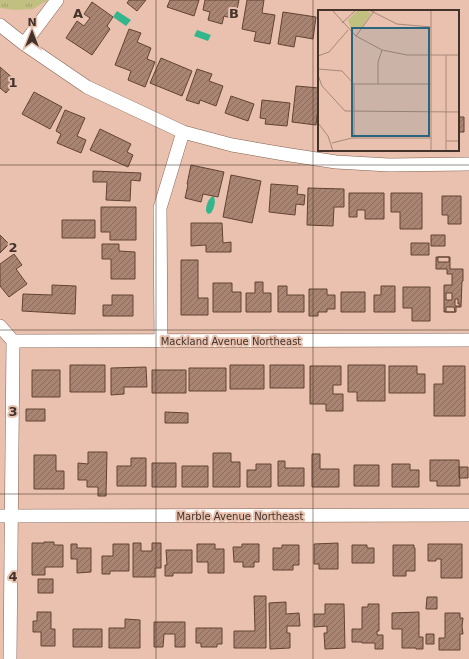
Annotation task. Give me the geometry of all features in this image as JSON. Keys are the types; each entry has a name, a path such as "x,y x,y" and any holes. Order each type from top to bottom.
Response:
{"street":[{"path":"24,44 57,0"},
{"path":"0,26 86,87 183,132 232,145 336,162 389,164 469,164"},
{"path":"161,341 160,208 183,132"},
{"path":"0,326 13,341 6,516 10,659"},
{"name":"Mackland Avenue Northeast","path":"13,341 469,340"},
{"name":"Marble Avenue Northeast","path":"6,516 469,515"}],"green space":[{"path":"0,0 48,0 33,9 15,10 0,8"}],"shaded area":[{"path":"117,11 131,20 126,26 113,17"},
{"path":"197,30 211,35 208,41 194,36"},
{"path":"213,196 215,201 214,207 211,213 208,214 206,211 207,204"}],"building":[{"path":"129,0 146,0 137,11 127,3"},
{"path":"170,0 199,0 194,16 167,7"},
{"path":"205,0 239,0 235,19 224,16 222,24 208,20 210,12 203,10"},
{"path":"247,0 264,0 262,13 275,15 270,44 254,41 256,32 242,29"},
{"path":"92,2 113,17 107,26 110,29 92,55 66,38 77,21 84,26 90,18 84,14"},
{"path":"283,12 316,17 313,39 296,36 294,47 278,44"},
{"path":"129,29 141,33 137,42 151,48 147,59 155,62 145,87 128,80 131,71 115,65"},
{"path":"161,58 192,71 182,96 150,83"},
{"path":"0,67 16,81 6,93 0,88"},
{"path":"197,69 212,74 209,81 223,86 216,106 200,100 199,104 186,100"},
{"path":"296,86 318,88 316,125 292,122"},
{"path":"34,92 62,107 50,129 22,114"},
{"path":"231,96 254,104 248,121 225,113"},
{"path":"262,100 290,103 287,126 265,124 266,119 260,118"},
{"path":"65,110 85,118 77,136 86,140 81,153 57,143 61,134 56,131"},
{"path":"459,117 464,117 464,132 459,132"},
{"path":"100,129 131,144 127,152 133,155 128,167 90,150"},
{"path":"191,165 224,172 218,197 203,194 201,202 185,198"},
{"path":"93,171 141,173 140,181 131,180 130,201 106,200 107,182 93,182"},
{"path":"231,175 261,181 252,223 223,217"},
{"path":"271,184 298,186 297,194 305,195 304,205 296,204 295,215 269,212"},
{"path":"308,188 344,189 344,207 334,207 333,226 307,225"},
{"path":"349,193 384,193 384,219 365,219 365,210 357,210 357,217 349,217"},
{"path":"391,193 422,193 422,229 400,229 400,212 391,212"},
{"path":"442,196 461,196 461,224 448,224 448,215 442,215"},
{"path":"101,207 136,207 136,240 110,240 110,232 101,232"},
{"path":"62,220 95,220 95,238 62,238"},
{"path":"191,223 222,223 223,243 231,242 231,252 206,252 206,245 191,246"},
{"path":"0,235 9,244 0,253"},
{"path":"431,235 445,235 445,246 431,246"},
{"path":"411,243 429,243 429,255 411,255"},
{"path":"102,244 119,244 119,251 135,252 135,279 111,279 111,259 102,259"},
{"path":"14,254 22,265 16,269 27,284 9,297 0,286 0,264"},
{"path":"436,257 438,257 438,262 449,262 450,257 450,269 463,269 461,307 456,307 456,312 454,307 446,307 446,312 444,312 444,285 452,285 452,274 447,274 447,269 436,269","holes":["446,293 452,293 452,300 446,300","455,299 458,299 458,304 460,304 460,306 455,306"]},
{"path":"181,260 198,260 198,298 208,298 208,315 181,315"},
{"path":"255,282 263,282 263,293 271,293 271,312 246,312 246,293 255,293"},
{"path":"213,283 232,283 232,292 241,292 241,312 213,312"},
{"path":"52,285 76,286 75,314 22,311 23,294 52,295"},
{"path":"278,286 287,286 287,295 304,295 304,312 278,312"},
{"path":"381,286 395,286 395,312 374,312 374,295 381,295"},
{"path":"403,287 430,287 430,321 412,321 412,308 403,308"},
{"path":"309,289 327,289 327,295 335,295 335,309 327,309 327,312 318,312 318,316 309,316"},
{"path":"341,292 365,292 365,312 341,312"},
{"path":"112,295 133,295 133,316 103,316 103,305 112,305"},
{"path":"70,365 105,365 105,392 70,392"},
{"path":"230,365 264,365 264,389 230,389"},
{"path":"270,365 304,365 304,388 270,388"},
{"path":"348,365 385,365 385,401 357,401 357,392 348,392"},
{"path":"310,366 341,366 341,385 333,385 333,394 343,394 343,411 326,411 326,404 310,404"},
{"path":"389,366 417,366 417,374 425,374 425,393 389,393"},
{"path":"443,366 465,366 465,416 434,416 434,384 443,384"},
{"path":"146,367 147,387 124,387 124,394 111,395 111,368"},
{"path":"189,368 226,368 226,391 189,391"},
{"path":"32,370 60,370 60,397 32,397"},
{"path":"152,370 186,370 186,393 152,393"},
{"path":"26,409 45,409 45,421 26,421"},
{"path":"165,412 188,413 188,423 165,423"},
{"path":"88,452 107,452 106,496 98,496 98,487 87,487 87,480 78,480 78,463 88,464"},
{"path":"213,453 231,453 231,462 240,462 240,487 213,487"},
{"path":"312,454 320,454 320,469 339,469 339,487 312,487"},
{"path":"34,455 56,455 56,471 64,471 64,489 34,489"},
{"path":"131,458 146,458 146,486 117,486 117,466 131,466"},
{"path":"430,460 459,460 460,486 437,486 437,481 430,481"},
{"path":"278,461 285,461 285,468 304,468 304,486 278,486"},
{"path":"152,463 176,463 176,487 152,487"},
{"path":"256,464 271,464 271,487 247,487 247,470 256,470"},
{"path":"392,464 410,464 410,470 419,470 419,487 392,487"},
{"path":"354,465 379,465 379,486 354,486"},
{"path":"182,466 208,466 208,487 182,487"},
{"path":"459,467 468,467 468,478 459,478"},
{"path":"54,542 54,545 63,545 63,567 45,567 45,575 32,575 32,543"},
{"path":"133,543 141,543 141,551 152,551 152,543 161,543 161,568 155,568 155,577 133,577"},
{"path":"338,543 338,569 319,569 319,564 314,564 314,544"},
{"path":"71,544 77,544 77,548 91,548 91,572 77,573 77,559 71,559"},
{"path":"113,544 129,544 129,571 110,571 110,574 102,574 102,556 113,556"},
{"path":"197,544 215,544 215,549 224,549 224,573 208,573 208,562 197,562"},
{"path":"242,544 259,544 259,562 254,562 254,567 243,567 243,562 234,562 233,547 242,547"},
{"path":"428,544 462,544 462,578 441,578 441,559 436,559 436,561 428,561"},
{"path":"282,545 299,545 299,565 293,565 293,570 273,570 273,548 282,548"},
{"path":"352,545 367,545 367,548 374,548 374,563 352,563"},
{"path":"393,545 414,545 415,571 406,571 406,576 393,576"},
{"path":"166,550 192,550 192,573 173,573 173,576 165,576 165,565 167,565"},
{"path":"38,579 53,579 53,593 38,593"},
{"path":"254,596 266,596 266,648 234,648 234,631 255,631"},
{"path":"427,597 437,597 437,609 426,609"},
{"path":"286,602 286,614 299,613 300,626 287,626 287,633 290,633 290,648 270,649 269,603"},
{"path":"325,604 344,604 345,648 325,649 324,633 327,633 327,626 314,627 314,614 325,614"},
{"path":"368,604 379,604 379,631 377,631 377,635 383,635 383,649 375,649 375,643 352,642 352,629 362,629 362,607 368,607"},
{"path":"37,612 51,612 51,629 55,629 55,646 41,646 41,632 33,632 33,621 37,621"},
{"path":"419,612 419,637 423,637 423,649 402,648 402,629 392,629 392,613"},
{"path":"445,613 460,613 460,618 463,618 463,634 460,634 460,650 439,650 439,638 445,638"},
{"path":"125,619 140,620 140,648 109,648 109,628 125,628"},
{"path":"154,622 185,622 185,647 175,647 175,634 164,634 163,647 154,647"},
{"path":"196,628 222,628 222,644 217,644 217,647 201,647 201,643 196,643"},
{"path":"73,629 102,629 102,647 73,647"},
{"path":"426,634 434,634 434,644 426,644"}]}
